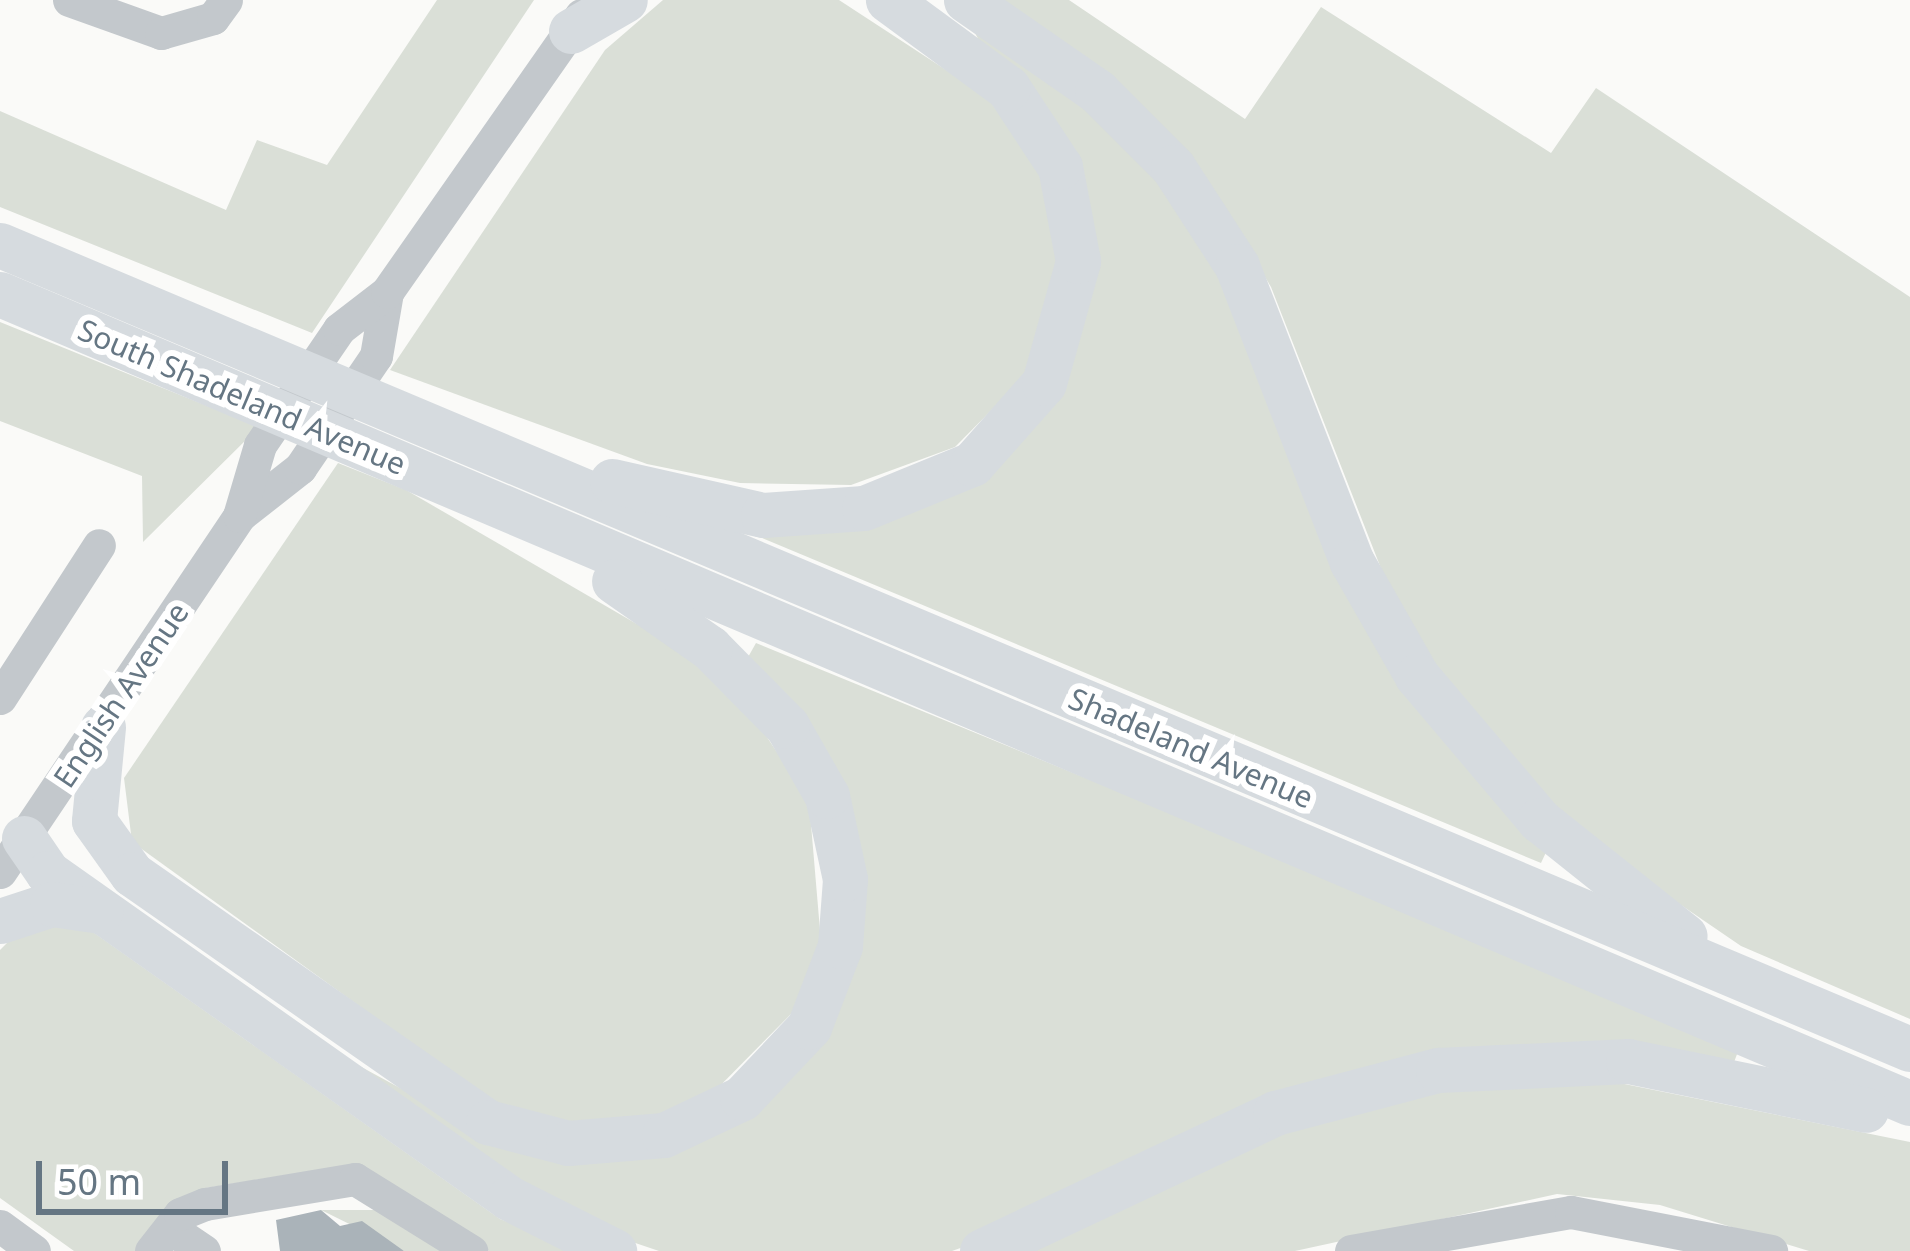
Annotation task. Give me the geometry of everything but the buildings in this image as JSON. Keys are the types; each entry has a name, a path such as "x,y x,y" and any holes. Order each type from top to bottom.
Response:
{"highway":[{"path":"581,15 625,0"},
{"path":"471,446 798,516 938,484 1006,434 1044,383 1072,307 1071,201 1016,97 887,0"},
{"path":"966,0 1125,116 1208,215 1352,562 1444,715 1556,836 1729,973"},
{"name":"South Shadeland Avenue","path":"0,245 471,446"},
{"name":"South Shadeland Avenue","path":"0,294 484,500"},
{"name":"Shadeland Avenue","path":"471,446 1910,1049"},
{"path":"103,727 92,814 132,874 455,1104 510,1131 580,1144 652,1138 719,1112 782,1063 820,1006 844,926 843,865 814,767 776,712 680,623 484,500"},
{"name":"Shadeland Avenue","path":"484,500 1910,1103"},
{"path":"8,844 132,874"},
{"path":"8,844 508,1198 614,1251"},
{"path":"0,921 52,904 112,914"},
{"path":"982,1251 1275,1113 1438,1070 1664,1065 1910,1121"}],"street":[{"path":"69,0 161,33 213,18 226,0"},
{"name":"English Avenue","path":"8,844 103,727 239,516 260,445 339,329 387,292 581,15"},
{"name":"English Avenue","path":"239,516 300,468 376,356 387,292"},
{"path":"0,698 99,545"},
{"path":"160,1240 205,1204 356,1179 471,1251"},
{"path":"1351,1251 1416,1246 1571,1213 1771,1251"},
{"path":"0,1226 34,1251"},
{"path":"160,1240 204,1251"}],"shaded area":[{"path":"437,0 534,0 312,333 0,207 0,111 226,210 257,140 327,165"},
{"path":"663,0 839,0 989,98 1035,153 1060,267 1032,369 955,447 851,485 740,483 647,464 390,370 605,50"},
{"path":"999,0 1069,0 1245,119 1321,7 1551,153 1596,88 1910,297 1910,1019 1741,946 1564,825 1470,718 1391,594 1271,287 1223,206"},
{"path":"975,33 1067,84 1202,227 1313,490 1548,848 1541,863 750,533 894,519 962,489 1092,252"},
{"path":"0,322 259,427 143,542 142,476 0,421"},
{"path":"338,463 406,490 673,645 746,705 809,801 821,942 792,1013 707,1099 629,1128 510,1115 132,842 124,778"},
{"path":"756,643 1740,1046 1733,1065 1520,1048 952,1251 659,1251 591,1228 332,1051 490,1137 735,1120 864,888 747,659"},
{"path":"73,918 500,1219 580,1251 489,1251 399,1188 337,1167 206,1188 139,1251 74,1251 0,1198 0,950 16,934"},
{"path":"1575,1074 1910,1142 1910,1251 1809,1251 1660,1205 1557,1194 1295,1251 1027,1251 1208,1161 1383,1096"},
{"path":"321,1210 380,1210 457,1251 404,1251"}]}
